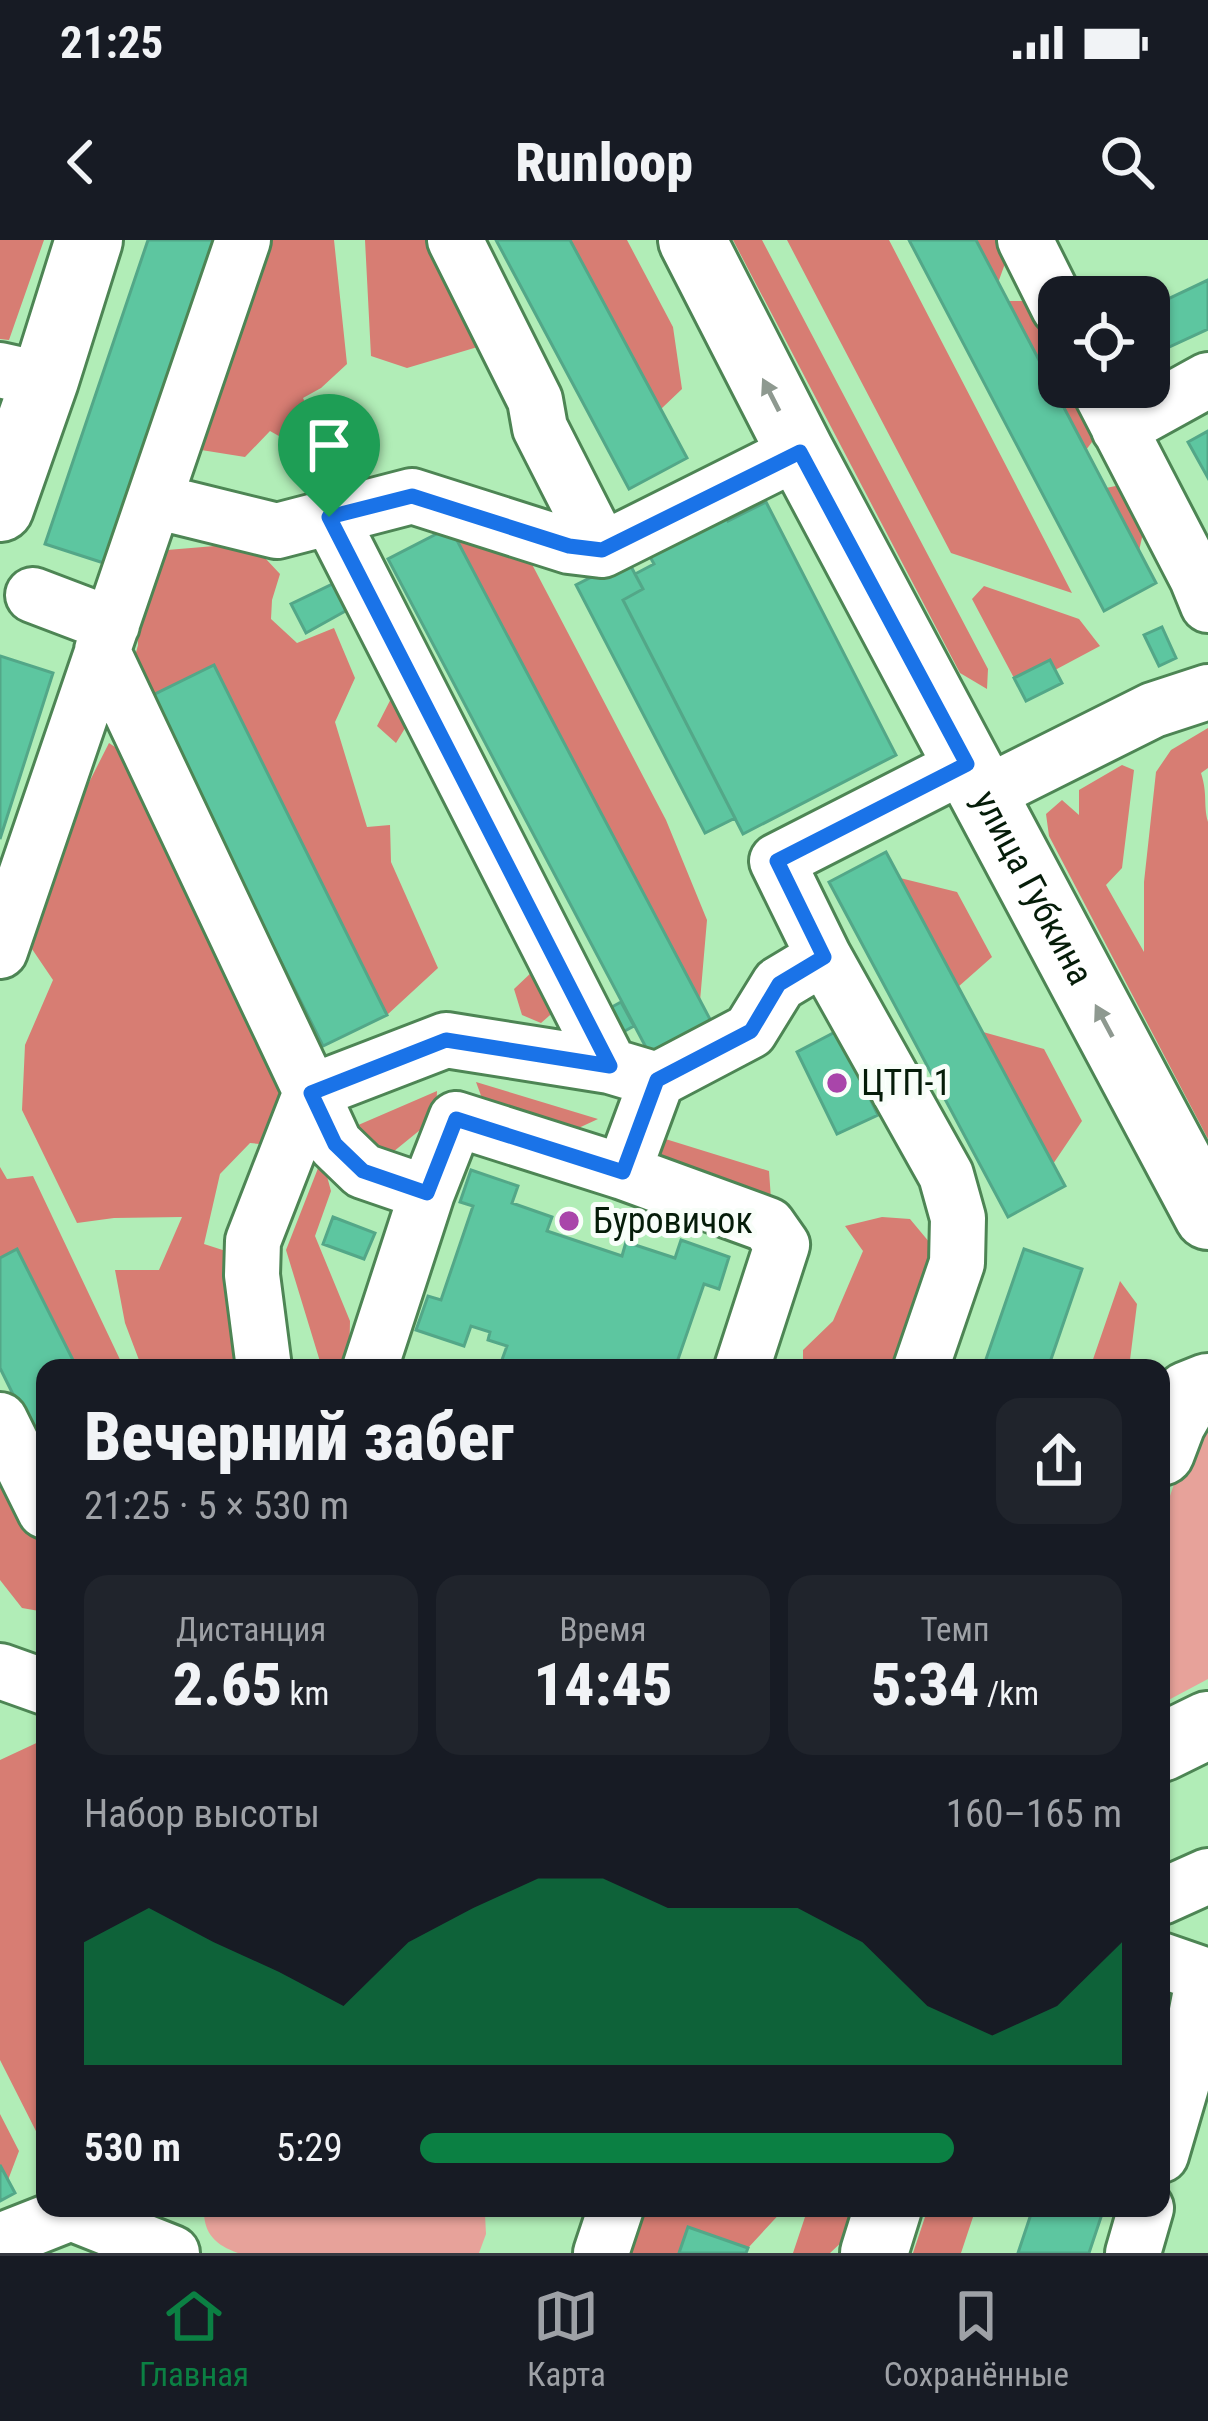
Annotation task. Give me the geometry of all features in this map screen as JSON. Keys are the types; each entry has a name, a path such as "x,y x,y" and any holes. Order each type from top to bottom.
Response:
{"main road":[{"path":"0,508 23,375 89,240"},
{"name":"улица Губкина","path":"692,240 800,452 1208,1216"},
{"path":"1170,1428 1188,1396 1208,1387"},
{"path":"1170,1744 1208,1726"},
{"path":"874,2253 885,2217"}],"lane":[{"path":"0,951 243,240"},
{"path":"455,240 535,400 540,428 602,550"},
{"path":"1025,240 1043,276"},
{"path":"1170,391 1208,380"},
{"path":"1108,408 1208,605"},
{"path":"155,501 277,531 412,496 569,546 602,550 800,452"},
{"path":"329,517 633,1073 623,1172"},
{"path":"33,595 107,638 335,1144 363,1171 427,1193"},
{"path":"924,1359 957,1263 958,1218 946,1175 824,957 777,861 975,779 1208,692"},
{"path":"263,1359 252,1275 254,1241 311,1093 446,1040 633,1073 751,1031 779,984 824,957"},
{"path":"373,1359 456,1119 768,1225 782,1245 745,1359"},
{"path":"0,1420 36,1493"},
{"path":"0,1671 36,1684"},
{"path":"1170,1895 1208,1876"},
{"path":"1170,1904 1208,1919"},
{"path":"1170,1963 1204,1975 1196,2076 1170,2135"},
{"path":"0,2241 55,2217"},
{"path":"87,2217 172,2253"},
{"path":"601,2253 613,2217"},
{"path":"1133,2253 1143,2217"}],"shaded area":[{"path":"0,240 44,240 9,340 0,339"},
{"path":"266,240 334,240 347,364 303,398 314,422 293,444 270,431 245,457 195,449"},
{"path":"365,240 439,240 491,343 407,368 371,356"},
{"path":"570,240 627,240 673,327 682,389 661,409"},
{"path":"733,240 762,240 988,669 987,689 960,673"},
{"path":"787,240 889,240 1072,593 951,553"},
{"path":"976,240 1009,240 1012,244 998,283"},
{"path":"1008,301 1038,301 1038,358"},
{"path":"1064,408 1099,408 1107,422 1086,450"},
{"path":"1130,483 1147,515 1139,551 1106,488"},
{"path":"450,527 524,549 666,820 707,920 700,1001"},
{"path":"251,543 280,574 271,619 297,643 334,628 355,678 335,722 367,827 390,825 391,862 438,968 387,1015 214,665 149,697 129,678 138,645 136,600 167,550"},
{"path":"984,586 1079,619 1100,646 1055,670 1049,660 1014,678 972,599"},
{"path":"400,681 410,720 396,743 377,726"},
{"path":"1208,728 1208,768 1201,773 1208,822 1208,1139 1049,836 1046,814 1062,800 1079,815 1079,790 1122,765 1134,770 1122,868 1106,885 1144,952 1144,882 1156,772 1171,750"},
{"path":"109,743 139,763 295,1091 271,1145 250,1143 220,1174 204,1244 235,1254 252,1359 139,1359 125,1323 115,1270 159,1270 182,1217 77,1223 22,1110 25,1045 53,980 32,949 74,812"},
{"path":"900,878 957,892 992,957 958,987"},
{"path":"533,971 565,1002 541,1023 522,1015 514,989"},
{"path":"983,1032 1044,1049 1082,1121 1053,1164"},
{"path":"476,1082 598,1119 559,1137 483,1101"},
{"path":"437,1091 436,1117 393,1152 353,1145 349,1129"},
{"path":"659,1137 769,1171 772,1213 632,1159"},
{"path":"322,1158 331,1191 315,1236 350,1321 349,1359 319,1359 286,1250"},
{"path":"0,1167 7,1179 33,1176 120,1359 72,1359 18,1250 0,1258"},
{"path":"882,1217 910,1219 945,1261 900,1359 803,1359 803,1350 833,1321 863,1251 845,1226"},
{"path":"1120,1281 1137,1304 1130,1359 1093,1359"},
{"path":"1208,1412 1208,1679 1170,1699 1170,1496 1191,1433"},
{"path":"0,1463 8,1500 36,1530 36,1610 22,1608 0,1580"},
{"path":"36,1743 36,2131 0,2060 0,1760"},
{"path":"0,2114 19,2151 8,2180 0,2165"},
{"path":"205,2217 485,2217 486,2234 479,2253 238,2253 212,2237"},
{"path":"630,2217 777,2217 748,2248 688,2227 679,2253 628,2253"},
{"path":"805,2217 852,2217 844,2240 830,2253 793,2253"},
{"path":"925,2217 973,2217 961,2253 913,2253"}],"building":[{"path":"148,240 219,240 110,565 45,544"},
{"path":"496,240 570,240 687,458 629,489"},
{"path":"909,240 976,240 1038,358 1038,408 1064,408 1156,583 1104,611"},
{"path":"1208,280 1208,329 1170,347 1170,298"},
{"path":"1208,431 1208,478 1188,442"},
{"path":"766,502 896,755 743,834 623,600 643,589 635,574 654,564 644,546 720,507 728,521"},
{"path":"450,527 712,1023 650,1055 388,559"},
{"path":"627,559 643,589 623,600 735,818 705,833 576,585"},
{"path":"343,579 358,604 306,633 291,604"},
{"path":"1162,627 1176,658 1159,666 1144,635"},
{"path":"0,656 53,673 0,839"},
{"path":"1050,660 1062,683 1026,701 1014,678"},
{"path":"214,665 387,1015 323,1046 149,697"},
{"path":"886,852 1065,1186 1008,1217 829,882"},
{"path":"621,1002 634,1026 623,1032 610,1008"},
{"name":"ЦТП-1","path":"837,1031 878,1115 837,1134 797,1052"},
{"path":"471,1170 518,1186 512,1203 552,1217 547,1231 622,1256 626,1242 675,1258 681,1240 729,1257 719,1289 704,1284 678,1359 502,1359 507,1346 488,1340 490,1332 471,1326 464,1346 416,1330 428,1296 441,1300 473,1206 460,1202"},
{"path":"333,1217 375,1233 364,1259 323,1244"},
{"path":"17,1249 72,1359 36,1359 36,1441 0,1368 0,1258"},
{"path":"1024,1249 1082,1269 1051,1359 986,1359"},
{"path":"0,2165 15,2193 0,2201"},
{"path":"1030,2217 1101,2217 1089,2253 1018,2253"},
{"path":"688,2227 748,2248 746,2253 679,2253"}],"place":[{"name":"ЦТП-1","path":"837,1083"},
{"name":"Буровичок","path":"569,1221"}],"route":[{"path":"800,452 967,764 777,861 824,957 779,984 751,1031 657,1080 623,1172 456,1119 427,1193 363,1171 335,1144 311,1093 446,1040 610,1066 329,517 412,496 569,546 602,550 800,452"}]}
